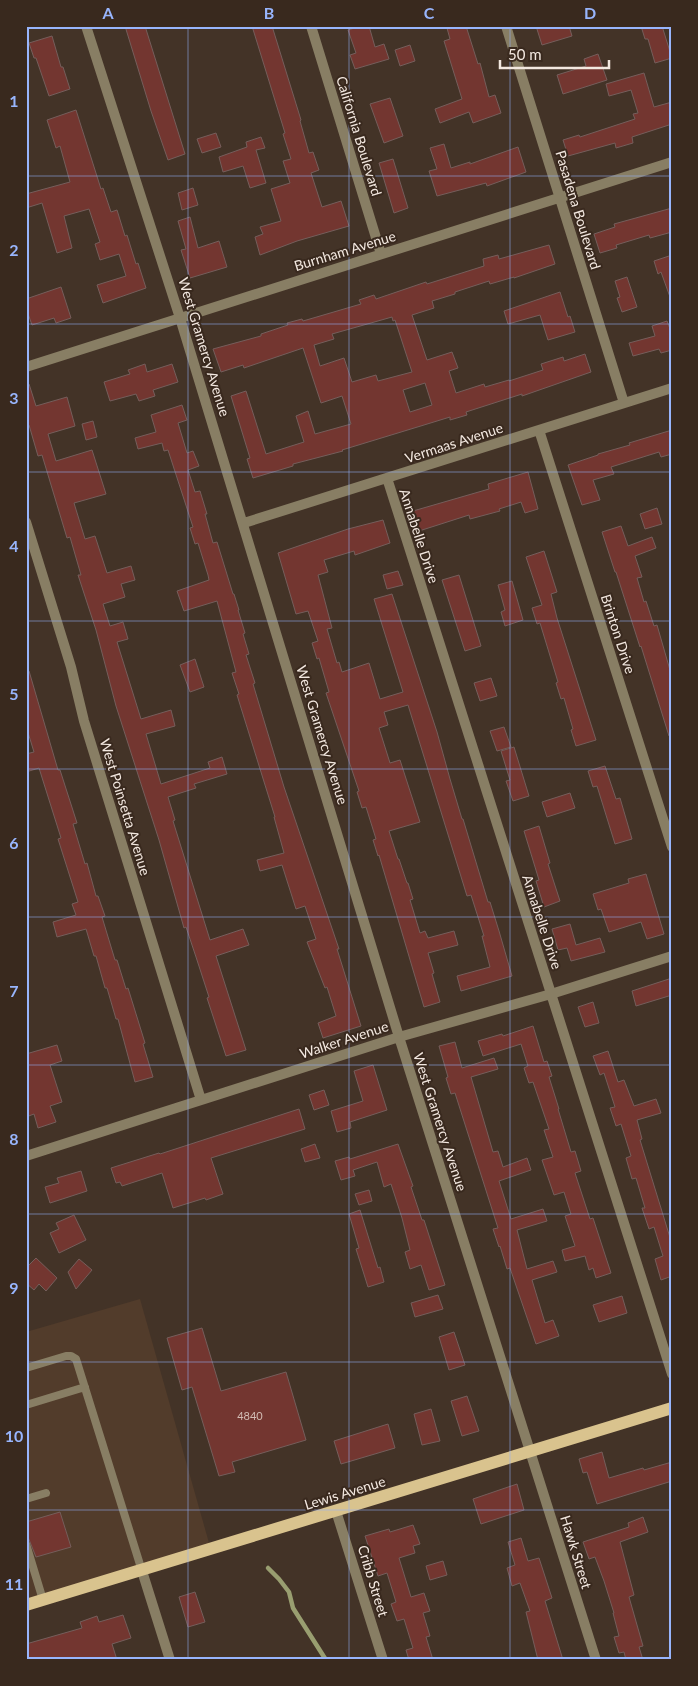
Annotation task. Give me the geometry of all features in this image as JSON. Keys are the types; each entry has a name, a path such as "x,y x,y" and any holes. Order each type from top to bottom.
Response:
{"main road":[{"name":"Lewis Avenue","path":"26,1605 672,1408"}],"street":[{"name":"West Gramercy Avenue","path":"86,26 180,318 399,1037 531,1451"},
{"name":"California Boulevard","path":"311,26 381,254"},
{"name":"Pasadena Boulevard","path":"506,26 624,403"},
{"name":"Burnham Avenue","path":"26,367 672,162"},
{"name":"Vermaas Avenue","path":"244,523 672,388"},
{"name":"Brinton Drive","path":"538,430 672,847"},
{"name":"Annabelle Drive","path":"387,478 672,1374"},
{"name":"West Poinsetta Avenue","path":"26,522 71,667 84,721 201,1100"},
{"name":"Walker Avenue","path":"26,1156 399,1037 551,994 672,956"},
{"name":"Hawk Street","path":"531,1451 596,1660"},
{"name":"Cribb Street","path":"336,1511 383,1660"},
{"path":"142,1571 170,1660"}],"lane":[{"path":"26,1368 66,1356 76,1359 142,1571"},
{"path":"26,1405 85,1387"},
{"path":"26,1500 46,1493"},
{"path":"26,1544 43,1600"}],"shaded area":[{"path":"140,1299 211,1550 26,1605 26,1332"}],"building":[{"path":"125,26 145,26 185,154 168,160"},
{"path":"252,26 272,26 301,120 309,153 313,152 319,170 311,173 322,207 341,201 349,226 297,241 260,255 255,237 263,234 260,227 281,221 271,189 290,183 283,161 291,159 283,134 285,133"},
{"path":"369,26 375,47 384,44 389,59 355,69 350,55 356,53 348,30"},
{"path":"466,26 478,64 480,63 489,97 495,95 501,113 473,123 469,112 440,123 435,109 462,99 444,41 450,39 447,28"},
{"path":"536,26 569,26 572,36 542,45"},
{"path":"641,26 662,26 672,58 655,63 648,39 645,39"},
{"path":"52,36 70,89 49,96 29,43"},
{"path":"410,45 415,61 400,66 395,50"},
{"path":"598,54 607,80 563,94 557,75 586,66 584,59"},
{"path":"644,73 654,107 672,102 672,124 632,137 633,143 616,148 615,143 568,156 563,140 579,135 580,137 635,119 633,114 638,113 631,90 609,96 606,84"},
{"path":"390,98 403,136 384,143 370,104"},
{"path":"76,110 101,189 103,188 111,212 117,210 125,236 127,235 146,288 103,303 97,285 126,276 119,254 100,260 95,244 100,242 89,209 64,216 72,248 57,253 42,203 26,208 26,194 70,182 60,146 56,148 47,120"},
{"path":"216,133 221,147 202,153 197,139"},
{"path":"261,137 265,148 256,150 266,183 250,188 243,166 223,172 219,157 247,147 246,142"},
{"path":"444,144 451,168 470,162 470,164 518,147 526,172 487,186 486,183 437,196 429,171 437,169 430,148"},
{"path":"393,159 408,208 394,213 379,163"},
{"path":"193,188 198,205 182,210 178,193"},
{"path":"672,208 672,232 650,238 649,235 616,245 617,248 600,253 594,234 615,227 614,224"},
{"path":"190,217 198,248 219,241 227,267 190,278 181,250 186,249 178,221"},
{"path":"549,245 555,264 514,278 490,284 489,281 455,292 455,294 432,301 434,308 412,315 427,360 452,352 458,368 449,371 456,393 484,384 485,387 509,381 543,370 541,364 563,357 564,361 585,354 591,372 522,396 522,394 466,412 467,415 450,420 450,417 343,451 293,464 293,466 253,478 247,459 250,458 231,396 246,391 266,454 304,442 296,416 308,411 315,434 351,424 342,396 321,403 303,348 244,368 243,365 221,372 213,349 261,336 261,334 288,325 287,323 302,319 303,321 361,304 359,300 374,295 376,299 426,282 427,284 484,266 483,259 498,255 499,259","holes":["392,317 393,321 395,320 412,372 378,381 376,375 352,382 344,358 320,366 314,345 334,339 332,334","425,383 432,405 410,412 403,390"]},
{"path":"672,255 672,297 670,297 661,272 658,274 654,261"},
{"path":"627,277 637,307 622,312 617,298 620,297 615,281"},
{"path":"61,287 71,318 56,323 54,318 32,325 26,308 26,299"},
{"path":"560,292 575,332 548,340 540,315 508,324 504,311"},
{"path":"667,321 672,334 672,350 661,353 659,349 633,356 629,343 655,336 652,326"},
{"path":"145,364 147,372 172,364 178,382 153,390 155,396 139,401 136,394 110,401 104,382 130,374 128,370"},
{"path":"29,384 36,406 67,397 75,426 48,434 56,461 92,450 106,494 74,503 85,539 95,536 107,573 131,566 135,580 121,584 125,597 103,604 110,626 123,622 128,639 117,642 141,719 171,710 175,726 146,734 161,784 210,768 208,762 222,757 227,774 194,784 196,788 168,797 175,820 173,821 210,940 243,929 249,945 216,956 246,1050 226,1056 196,957 186,927 184,928 159,840 116,706 96,630 78,575 81,575 70,537 67,538 42,455 38,456 29,425 26,426 26,385"},
{"path":"182,405 187,420 178,423 187,453 193,451 199,466 188,470 195,492 200,491 213,543 217,542 239,610 249,654 246,655 255,683 253,684 284,787 339,949 337,949 361,1026 323,1038 318,1023 336,1016 327,987 325,988 307,942 316,939 305,906 296,909 282,865 260,871 257,860 284,853 275,817 237,695 239,694 232,673 236,672 217,601 184,611 177,591 209,580 208,575 198,543 195,544 190,528 193,527 168,450 164,451 162,443 138,449 135,438 156,432 151,415"},
{"path":"93,421 97,437 86,440 82,424"},
{"path":"672,430 672,454 661,457 659,452 611,467 614,474 593,480 600,500 582,505 568,465"},
{"path":"528,472 538,509 525,513 521,502 499,509 500,511 470,519 469,515 419,531 413,511 489,489 488,484"},
{"path":"657,508 662,524 645,529 640,514"},
{"path":"383,520 390,543 355,555 354,551 324,560 328,572 318,575 332,628 327,629 337,663 339,662 342,672 369,663 380,699 403,692 374,599 392,594 437,732 462,819 512,976 461,991 457,976 490,967 482,936 484,936 471,895 467,896 408,705 384,712 388,725 379,728 390,763 400,760 420,822 389,831 413,899 410,900 420,933 425,931 428,938 454,931 458,945 428,953 440,1002 424,1007 373,840 376,839 366,807 362,808 357,792 359,791 326,693 329,692 319,658 317,659 312,643 318,641 308,611 296,614 278,553 348,529"},
{"path":"621,526 628,546 652,537 656,548 635,556 642,577 637,578 644,602 646,601 654,626 657,625 672,677 672,735 669,736 602,532"},
{"path":"544,551 557,592 551,594 557,618 596,740 576,746 564,698 561,699 556,683 558,682 540,623 537,624 532,608 542,605 526,557"},
{"path":"398,571 403,585 387,589 383,575"},
{"path":"459,575 481,646 465,651 442,580"},
{"path":"512,581 523,620 505,626 501,612 505,610 498,585"},
{"path":"195,659 204,687 190,692 180,665"},
{"path":"26,671 29,671 58,770 60,770 77,823 73,824 96,896 98,896 105,916 102,917 115,960 117,960 126,989 128,988 153,1077 135,1082 118,1019 116,1019 86,929 57,937 53,922 76,915 72,904 78,902 58,839 61,838 39,768 26,772 26,754 34,752 26,726"},
{"path":"491,678 497,696 480,701 474,683"},
{"path":"504,727 511,747 497,751 490,731"},
{"path":"514,747 529,796 513,801 506,781 510,780 501,751"},
{"path":"605,766 616,799 620,798 632,839 615,844 597,786 593,787 588,771"},
{"path":"570,793 575,808 547,817 542,802"},
{"path":"539,826 550,863 548,864 560,901 544,907 536,881 539,880 524,831"},
{"path":"646,874 664,934 647,939 641,922 609,932 601,909 598,910 593,894 629,883 628,879"},
{"path":"570,924 576,945 600,938 605,952 571,961 567,948 558,950 552,929"},
{"path":"672,978 672,995 636,1006 632,991"},
{"path":"593,1002 599,1023 585,1027 578,1007"},
{"path":"533,1026 544,1062 547,1061 552,1076 549,1077 571,1152 575,1151 581,1171 575,1173 590,1219 593,1218 611,1273 596,1278 593,1268 589,1270 585,1256 565,1261 562,1250 575,1246 565,1216 571,1214 564,1192 554,1195 542,1160 553,1157 544,1130 549,1129 533,1082 529,1083 524,1068 528,1066 521,1044 483,1056 478,1041 502,1034 503,1036"},
{"path":"455,1042 462,1068 494,1058 498,1069 471,1077 493,1152 498,1151 503,1167 527,1158 531,1170 499,1181 511,1219 543,1209 547,1221 517,1230 527,1269 553,1261 557,1272 532,1280 545,1323 553,1320 559,1336 536,1344 510,1268 507,1269 499,1247 493,1229 498,1228 455,1093 451,1094 446,1078 448,1077 439,1046"},
{"path":"57,1045 62,1061 50,1065 62,1102 50,1106 56,1122 38,1128 34,1114 26,1117 26,1054"},
{"path":"608,1051 618,1082 624,1080 634,1106 656,1099 661,1113 637,1120 642,1139 640,1140 672,1244 672,1276 661,1280 655,1259 663,1256 654,1227 649,1229 642,1208 645,1208 636,1178 632,1179 626,1158 631,1156 621,1124 616,1126 610,1108 615,1107 604,1073 600,1075 593,1056"},
{"path":"373,1065 387,1110 350,1122 351,1128 337,1132 331,1111 363,1101 354,1071"},
{"path":"324,1090 329,1105 314,1110 309,1095"},
{"path":"299,1109 305,1129 211,1158 223,1194 173,1208 162,1173 122,1186 120,1182 116,1183 111,1168"},
{"path":"315,1144 320,1158 305,1162 301,1149"},
{"path":"398,1144 445,1285 429,1290 421,1265 410,1269 405,1252 410,1250 402,1218 391,1184 384,1187 377,1162 353,1170 355,1176 341,1180 335,1161 349,1157 350,1159"},
{"path":"81,1171 87,1191 50,1203 45,1187 59,1183 57,1178"},
{"path":"369,1190 372,1201 359,1205 355,1194"},
{"path":"360,1210 384,1282 368,1287 356,1249 359,1248 349,1214"},
{"path":"74,1215 86,1240 59,1253 50,1233 59,1229 56,1223"},
{"path":"36,1258 57,1278 46,1291 39,1284 34,1290 26,1283 26,1268"},
{"path":"79,1259 92,1270 76,1289 68,1272"},
{"path":"438,1295 443,1309 415,1317 411,1303"},
{"path":"622,1296 627,1313 599,1322 593,1305"},
{"path":"202,1328 221,1391 286,1372 306,1440 232,1462 235,1472 219,1476 192,1387 182,1390 167,1338"},
{"path":"454,1332 465,1365 449,1370 439,1337"},
{"path":"467,1396 479,1431 462,1436 451,1401"},
{"path":"431,1409 440,1441 422,1445 414,1414"},
{"path":"388,1424 395,1448 341,1464 334,1441"},
{"path":"602,1452 609,1478 672,1462 672,1481 597,1504 587,1472 583,1473 579,1459"},
{"path":"517,1484 524,1510 481,1524 473,1499"},
{"path":"60,1512 71,1547 36,1557 26,1532 26,1522"},
{"path":"643,1517 648,1532 620,1542 634,1595 629,1597 643,1646 639,1647 643,1660 626,1660 624,1652 619,1653 614,1637 619,1636 604,1581 595,1557 589,1559 583,1542 629,1527 628,1523"},
{"path":"413,1525 420,1544 413,1546 415,1553 399,1558 411,1597 424,1593 430,1611 423,1613 430,1636 426,1637 433,1660 409,1660 406,1650 413,1648 404,1619 397,1621 391,1604 396,1602 387,1573 378,1576 365,1536 389,1529 390,1532"},
{"path":"521,1538 528,1561 539,1558 552,1598 545,1601 563,1660 538,1660 526,1612 530,1611 520,1583 512,1586 507,1568 515,1565 508,1542"},
{"path":"443,1561 447,1575 430,1580 426,1566"},
{"path":"195,1592 205,1622 188,1627 179,1597"},
{"path":"123,1615 131,1638 112,1644 117,1660 26,1660 26,1644 82,1628 80,1622 97,1616 99,1622"}],"waterway":[{"path":"268,1568 289,1592 293,1608 326,1660"}]}
